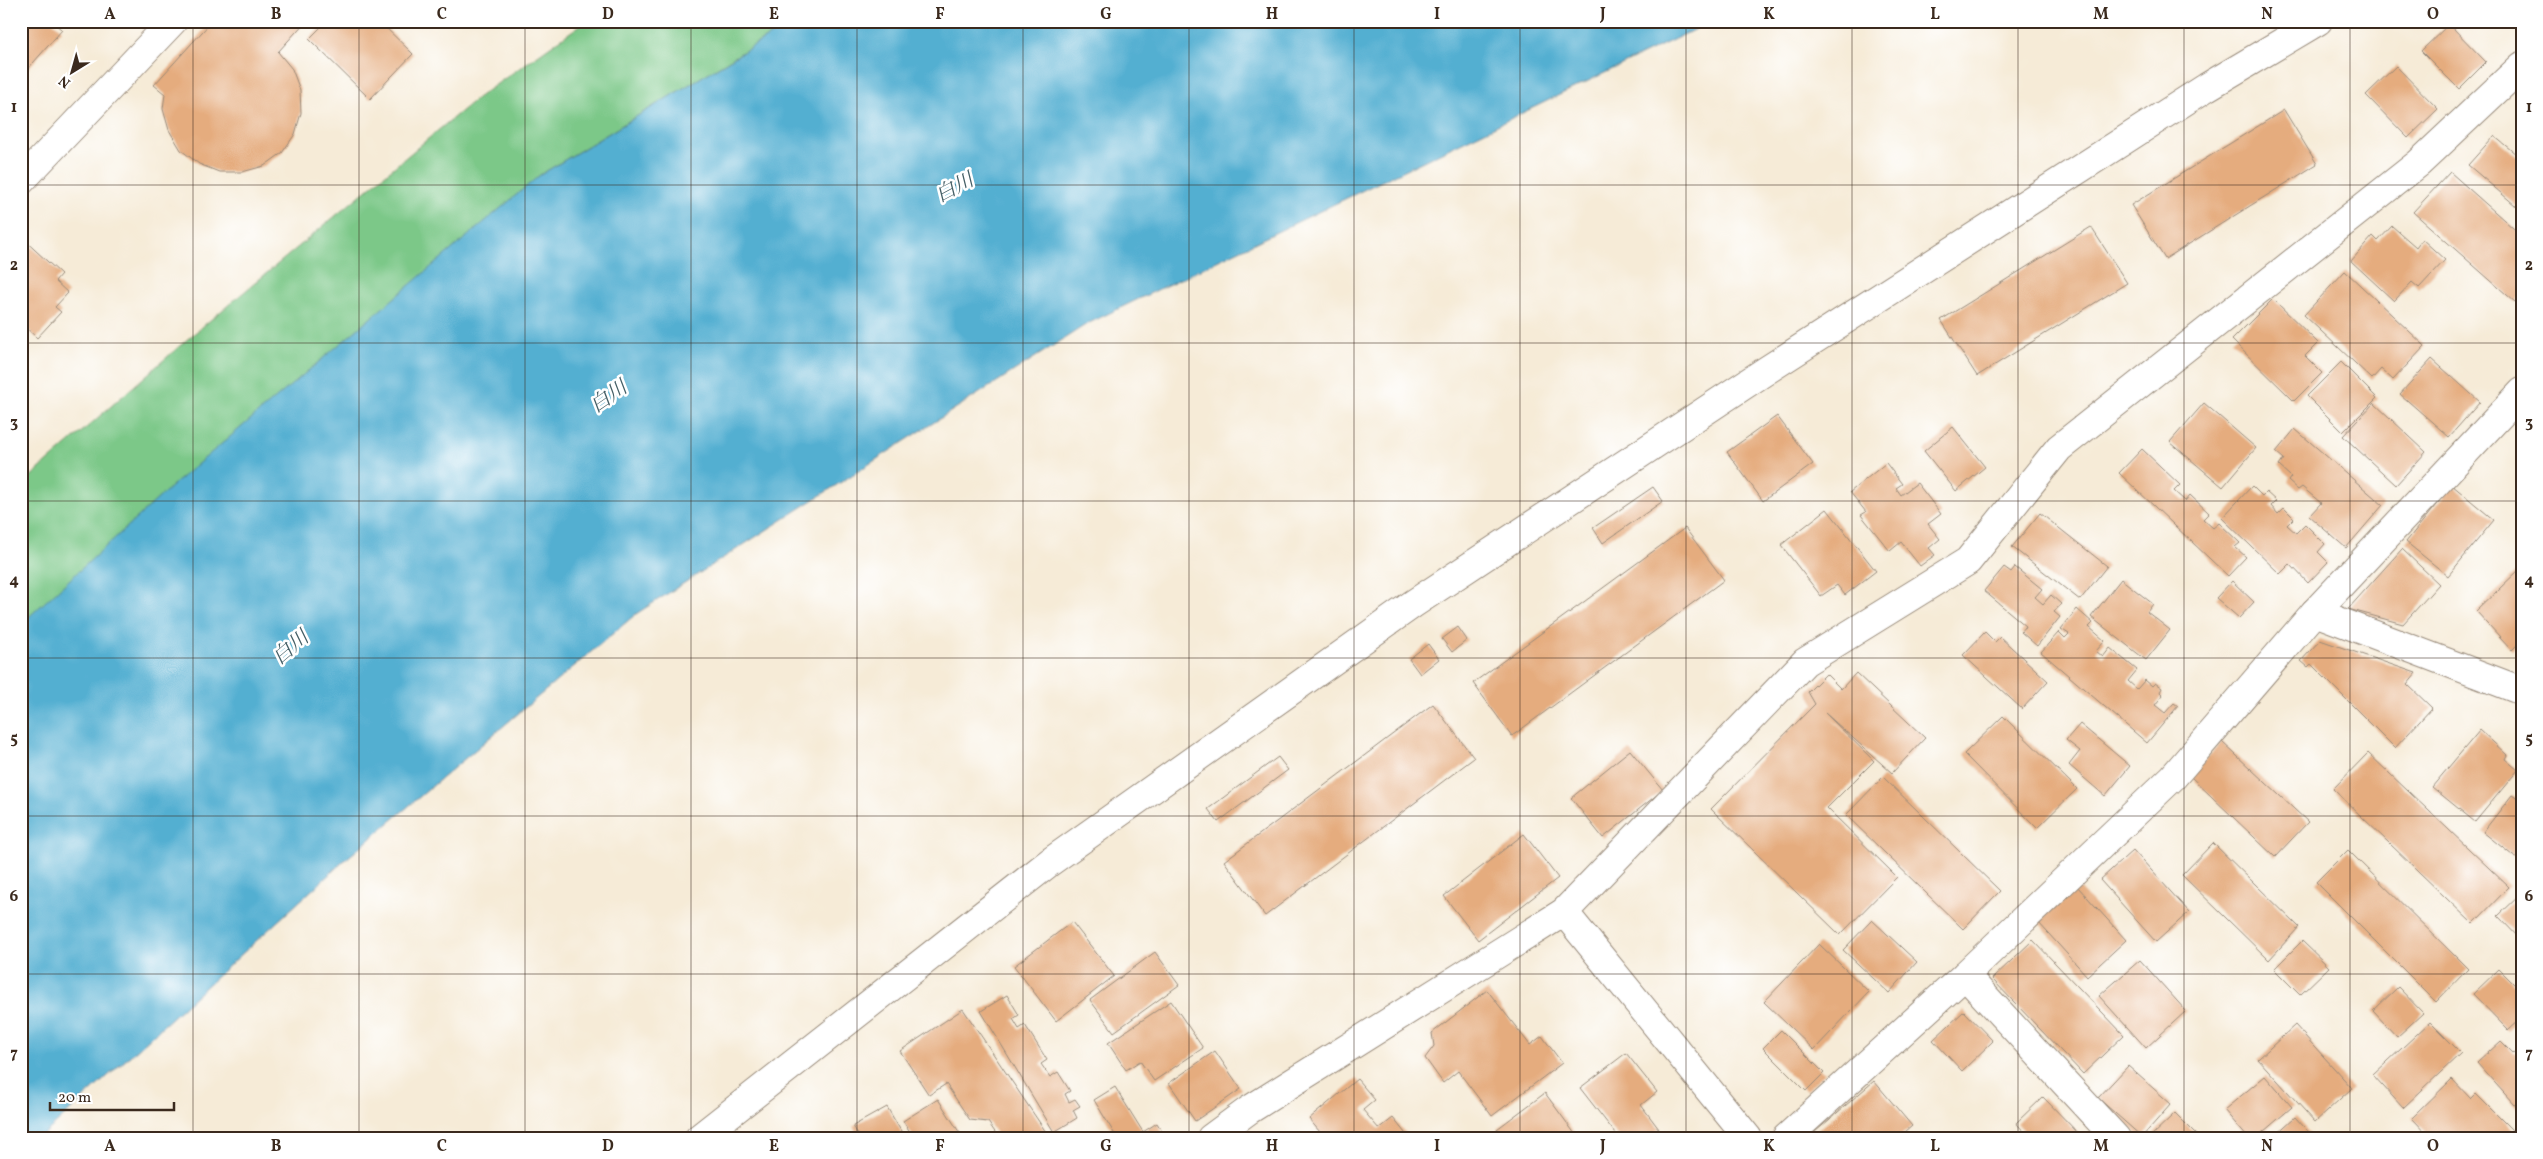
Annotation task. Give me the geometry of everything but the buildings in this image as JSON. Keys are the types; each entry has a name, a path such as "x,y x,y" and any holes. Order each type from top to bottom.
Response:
{"street":[{"path":"21,181 172,21"},
{"path":"699,1138 1050,862 1413,604 1767,370 2157,119 2318,21"},
{"path":"1211,1138 1249,1110 1564,912 1805,662 1968,561 2059,448 2419,163 2522,66"},
{"path":"1786,1138 1965,975 2173,776 2315,612 2522,392"},
{"path":"2315,612 2522,691"},
{"path":"1564,912 1748,1138"},
{"path":"1965,975 2116,1138"}],"green space":[{"path":"586,21 794,21 540,175 21,635 21,485 190,337 477,98"}],"water":[{"name":"白川","path":"794,21 1712,21 1087,324 636,614 345,860 40,1138 21,1138 21,624 174,484 540,175"}]}
